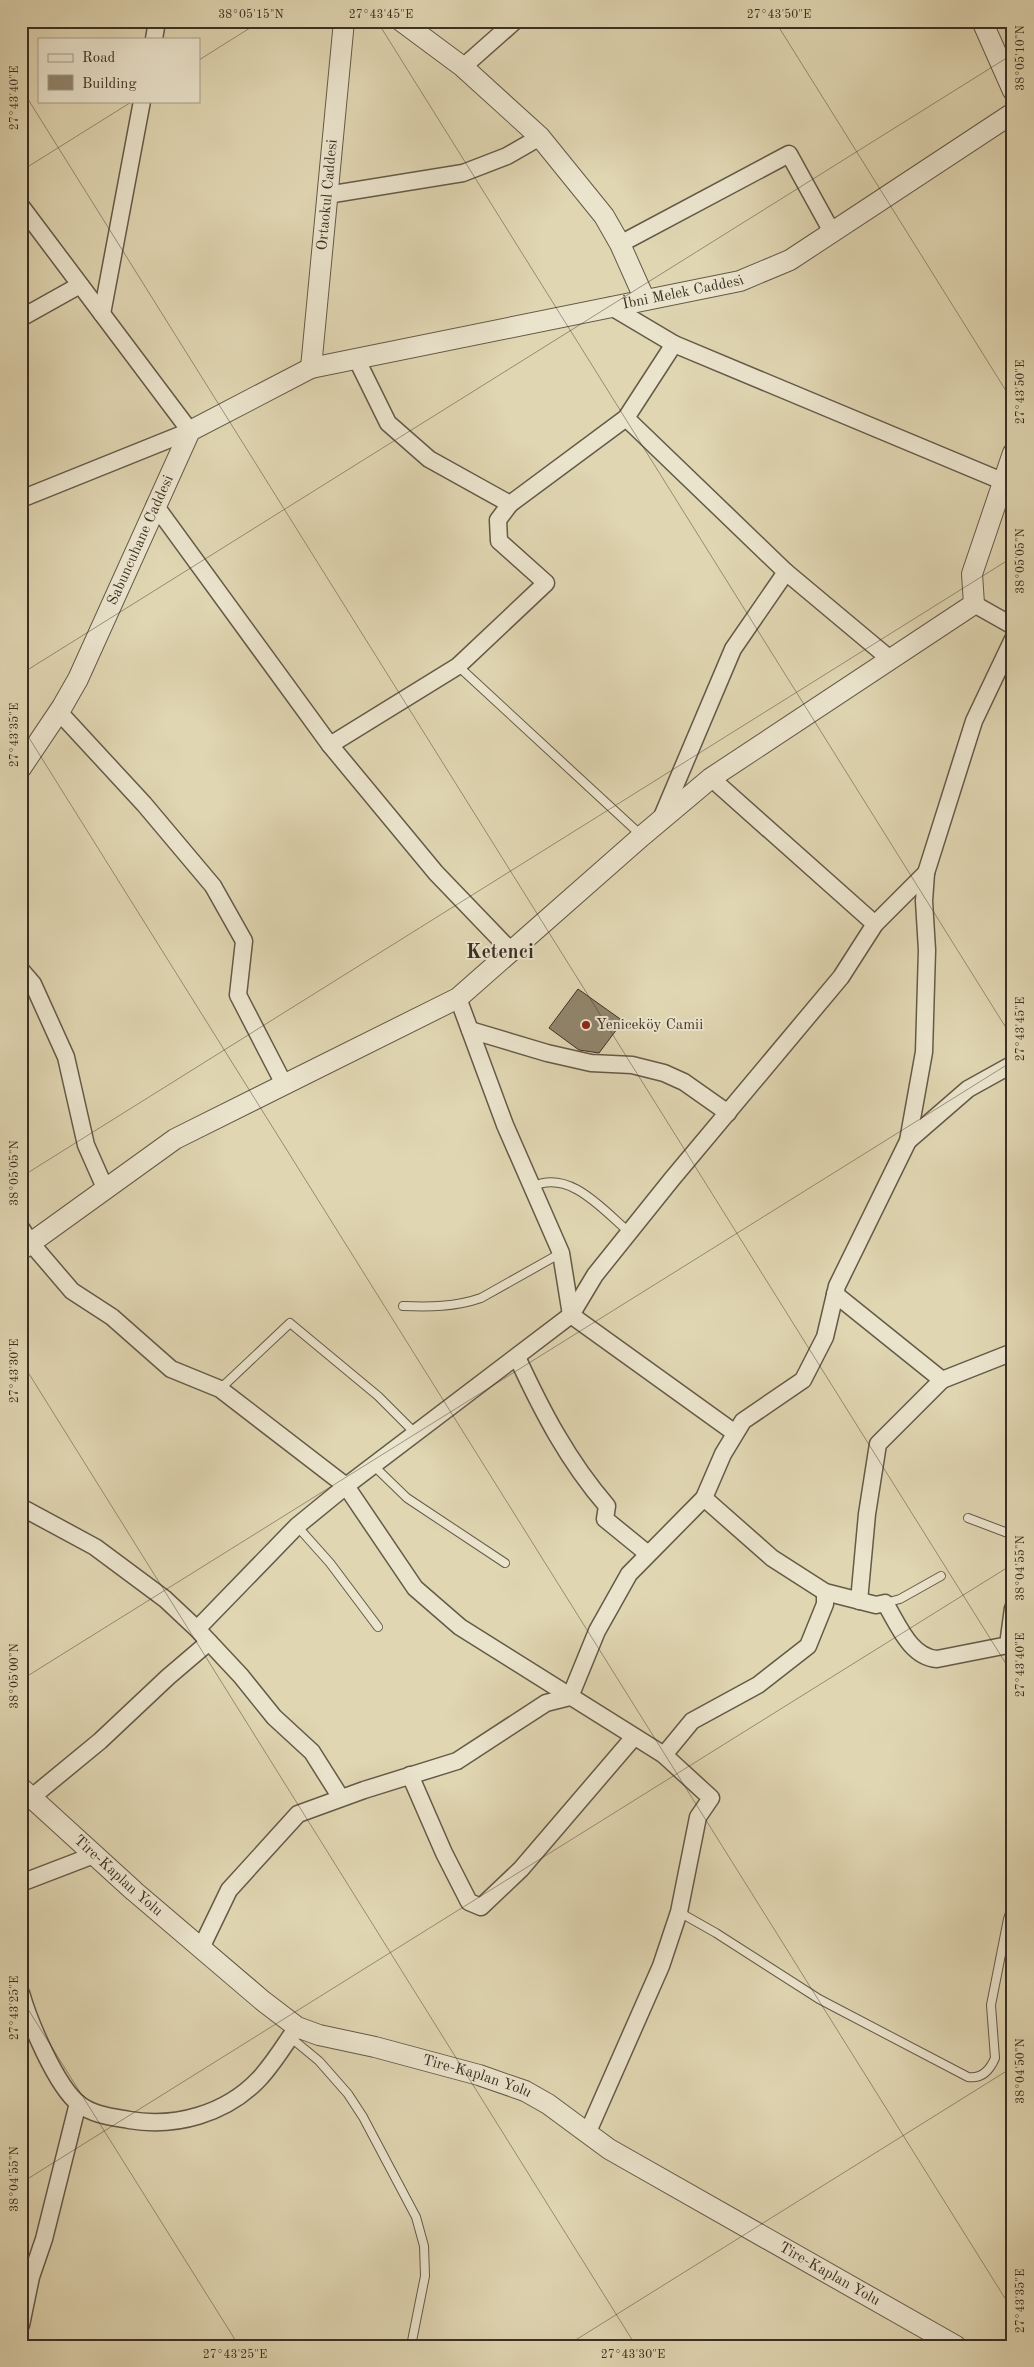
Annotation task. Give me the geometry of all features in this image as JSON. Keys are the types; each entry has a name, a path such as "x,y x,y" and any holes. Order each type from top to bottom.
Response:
{"street":[{"path":"154,38 157,21"},
{"name":"Ortaokul Caddesi","path":"311,368 344,21"},
{"path":"401,21 464,66 540,137 604,216 620,244 645,300"},
{"path":"464,66 515,21"},
{"path":"982,21 1013,91"},
{"path":"102,314 142,102"},
{"name":"İbni Melek Caddesi","path":"311,368 610,306 740,282 790,260 1013,113"},
{"path":"327,195 463,173 507,156 540,137"},
{"path":"620,244 789,154 832,232"},
{"path":"21,206 190,430"},
{"path":"21,318 80,285"},
{"path":"610,306 674,344 1008,482"},
{"path":"330,745 458,666 546,583 499,541 498,520 510,504 626,418 674,344"},
{"path":"356,358 388,423 429,459 510,504"},
{"path":"21,499 190,430 311,368"},
{"path":"626,418 786,572 890,659"},
{"name":"Sabuncuhane Caddesi","path":"21,768 59,712 78,678 190,430"},
{"path":"974,604 972,574 1008,482 1013,453"},
{"path":"155,505 330,745 436,873 511,950"},
{"path":"661,819 733,649 786,572"},
{"path":"974,604 1013,626"},
{"path":"588,2134 661,1966 679,1912 698,1817 711,1798 664,1755 460,1627 416,1588 346,1486 220,1389 171,1369 112,1317 72,1291 24,1240 105,1188 175,1139 458,998 661,819 711,778 974,604"},
{"path":"570,1697 597,1631 629,1574 704,1498 723,1454 743,1421 803,1380 826,1337 835,1294 908,1141 924,1052 927,950 924,901 926,873 974,721 1008,662 1013,639"},
{"path":"59,712 144,804 213,886 244,941 238,995 284,1084"},
{"path":"711,778 875,924"},
{"path":"197,1629 297,1526 346,1486 571,1315 595,1275 629,1232 841,977 875,924 926,873"},
{"path":"21,970 33,984 66,1057 86,1145 105,1188"},
{"path":"458,998 505,1125 561,1253 571,1315 735,1433"},
{"path":"470,1030 547,1053 591,1063 632,1065 664,1073 684,1082 728,1113"},
{"path":"908,1141 968,1089 1013,1064"},
{"path":"835,1294 942,1380"},
{"path":"860,1601 867,1514 878,1444 942,1380 1013,1352"},
{"path":"517,1357 562,1446 607,1506 605,1519 648,1554"},
{"path":"704,1498 772,1558 825,1592 876,1605 884,1603 913,1648 920,1654 938,1660 1008,1645 1013,1608"},
{"path":"21,1507 95,1547 165,1599 197,1629 274,1717 312,1752 341,1798"},
{"path":"664,1755 692,1721 758,1686 808,1646 825,1604 825,1592"},
{"path":"26,1793 100,1741 209,1642"},
{"path":"201,1948 229,1890 298,1814 410,1775 457,1761 546,1704 570,1697"},
{"path":"410,1775 444,1853 469,1902 482,1908 521,1869 634,1737"},
{"name":"Tire-Kaplan Yolu","path":"26,1793 293,2032 319,2035 375,2047 501,2082 548,2104 609,2149 810,2265 915,2321 956,2346"},
{"path":"21,1883 94,1855"},
{"path":"21,1993 44,2052 69,2094 90,2111 132,2120 160,2122 197,2117 218,2108 239,2096 258,2080 293,2032"},
{"path":"21,2324 31,2277 44,2238 78,2103"}],"lane":[{"path":"458,666 642,836"},
{"path":"532,1187 555,1181 574,1187 629,1232"},
{"path":"403,1306 446,1306 481,1298 561,1253"},
{"path":"220,1389 290,1323 378,1396 416,1434"},
{"path":"374,1466 407,1498 506,1563"},
{"path":"968,1518 1013,1535"},
{"path":"297,1526 330,1563 378,1627"},
{"path":"884,1603 900,1599 940,1576"},
{"path":"679,1912 716,1933 819,1999 973,2078 983,2074 995,2058 991,2005 1008,1918 1013,1905"},
{"path":"293,2032 348,2094 416,2218 424,2246 425,2276 411,2346"}],"building":[{"name":"Yeniceköy Camii","path":"578,989 623,1021 599,1053 579,1050 549,1028"}],"place":[{"name":"Yeniceköy Camii","path":"586,1025"}],"district":[{"name":"Ketenci","path":"500,953"}]}
